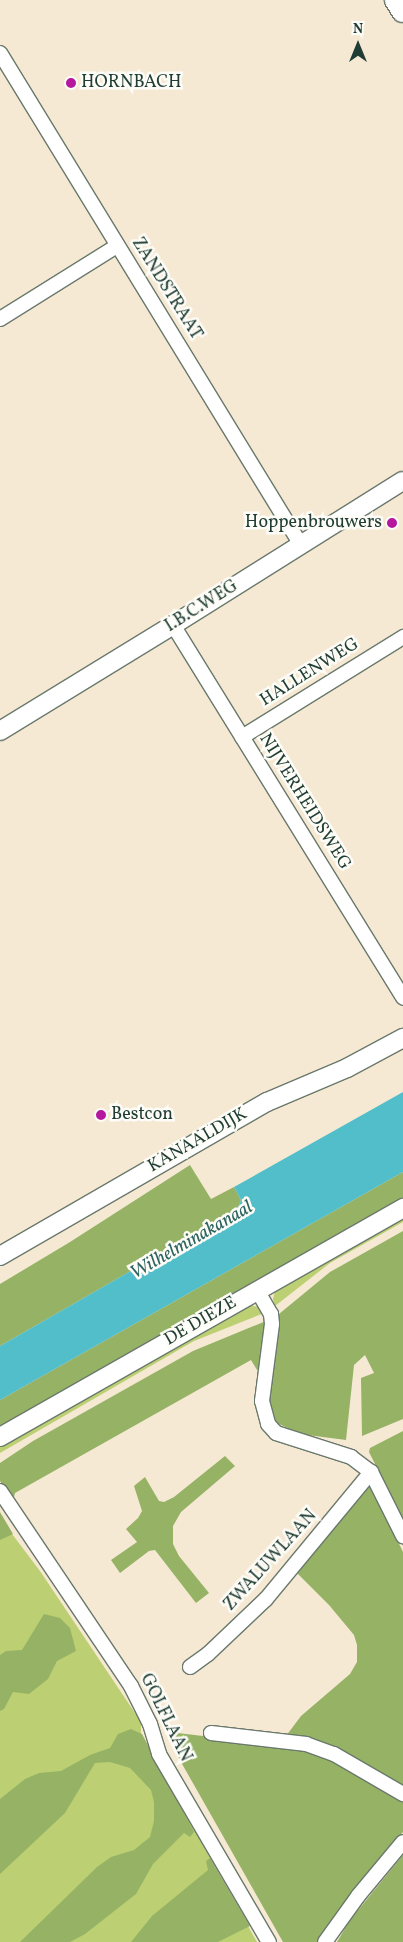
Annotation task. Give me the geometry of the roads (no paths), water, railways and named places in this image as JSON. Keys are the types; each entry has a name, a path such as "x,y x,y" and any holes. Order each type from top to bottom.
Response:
{"main road":[{"path":"396,0 403,12"}],"street":[{"name":"ZANDSTRAAT","path":"0,53 301,545"},
{"path":"0,319 117,246"},
{"name":"I.B.C.WEG","path":"0,730 173,625 403,481"},
{"name":"NIJVERHEIDSWEG","path":"173,625 403,998"},
{"name":"HALLENWEG","path":"242,736 401,643"},
{"name":"KANAALDIJK","path":"0,1256 267,1102 347,1068 403,1038"},
{"name":"DE DIEZE","path":"0,1437 403,1208"},
{"path":"257,1290 271,1314 272,1324 262,1400 268,1424 276,1433 351,1457 371,1472 403,1536"},
{"name":"ZWALUWLAAN","path":"190,1667 208,1654 266,1599 371,1472"},
{"name":"GOLFLAAN","path":"0,1491 131,1686 150,1724 159,1754 269,1942"},
{"path":"210,1733 306,1744 334,1754 403,1794"},
{"path":"325,1942 358,1896 403,1842"}],"water":[{"name":"Wilhelminakanaal","path":"403,1092 403,1172 0,1400 0,1346 237,1210 241,1200 234,1187"}],"place":[{"name":"HORNBACH","path":"71,83"},
{"name":"Hoppenbrouwers","path":"392,523"},
{"name":"Bestcon","path":"101,1115"}]}
